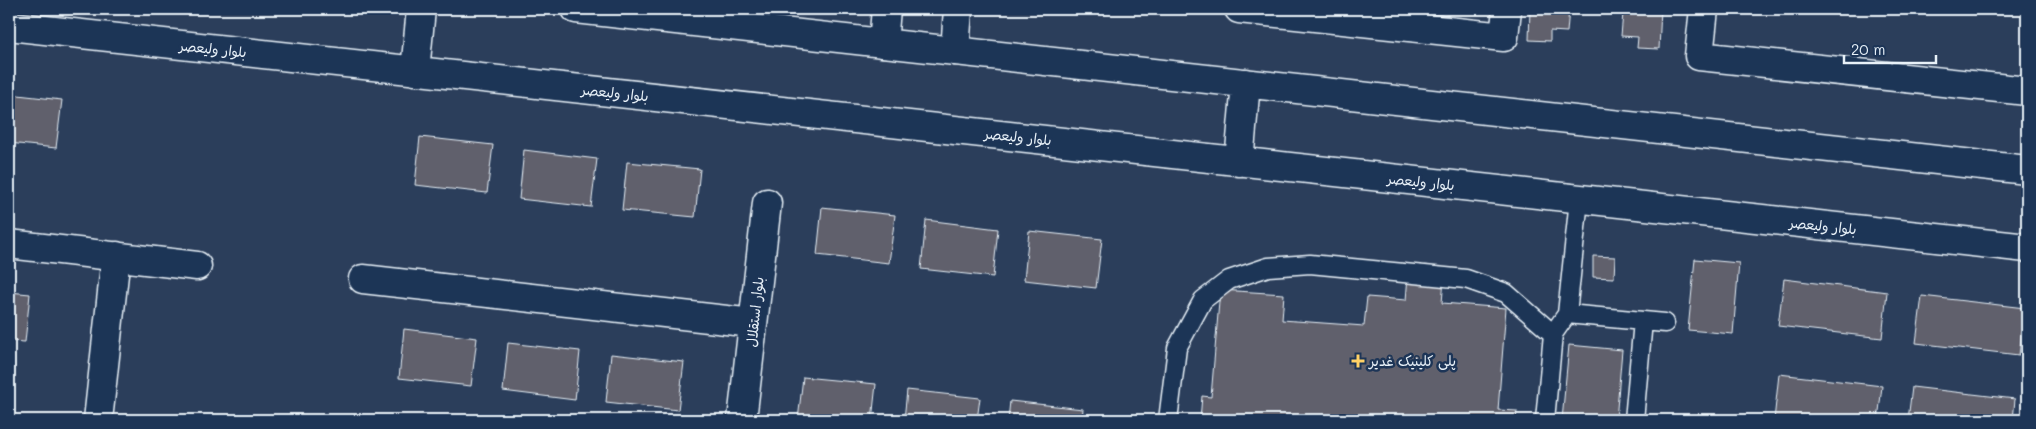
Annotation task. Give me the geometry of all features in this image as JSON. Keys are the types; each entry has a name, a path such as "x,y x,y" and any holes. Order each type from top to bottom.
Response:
{"street":[{"path":"415,71 421,9"},
{"path":"576,9 2027,170"},
{"path":"884,43 886,9"},
{"path":"955,51 958,9"},
{"path":"1238,9 1504,37 1507,9"},
{"path":"1704,9 1699,56 2027,91"},
{"name":"بلوار ولیعصر","path":"9,26 2027,248"},
{"path":"1239,162 1246,83"},
{"name":"بلوار استقلال","path":"742,420 767,203"},
{"path":"9,244 197,266"},
{"path":"98,420 116,256"},
{"path":"364,279 753,323"}],"lane":[{"path":"1545,420 1553,334 1566,314 1579,199"},
{"path":"1168,420 1177,348 1203,300 1229,280 1268,266 1310,264 1466,279 1506,293 1553,334"},
{"path":"1566,314 1665,323"},
{"path":"1634,420 1643,321"}],"building":[{"path":"1530,9 1569,9 1567,32 1550,31 1550,41 1529,40"},
{"path":"1569,9 1595,9 1595,11"},
{"path":"1596,9 1661,9 1659,49 1637,48 1638,37 1621,36 1623,13 1596,12"},
{"path":"9,94 62,100 56,148 9,143"},
{"path":"420,137 493,145 487,193 415,185"},
{"path":"524,150 597,159 591,207 519,199"},
{"path":"627,162 700,169 695,217 622,210"},
{"path":"822,207 895,215 889,263 817,255"},
{"path":"926,220 998,229 993,277 921,269"},
{"path":"1029,231 1102,239 1096,288 1024,280"},
{"path":"1593,256 1615,257 1614,278 1593,277"},
{"path":"1695,259 1739,263 1733,334 1688,330"},
{"name":"پلی کلینیک غدیر","path":"1408,276 1444,279 1442,303 1506,308 1498,410 1517,411 1516,420 1200,420 1202,396 1211,397 1220,290 1284,294 1282,320 1364,326 1367,297 1406,300"},
{"path":"1784,279 1887,292 1882,338 1778,326"},
{"path":"9,292 30,294 25,342 9,341"},
{"path":"1922,296 2025,308 2019,355 1916,343"},
{"path":"404,329 477,338 471,386 399,378"},
{"path":"508,343 580,351 575,400 503,391"},
{"path":"1569,345 1622,350 1616,420 1562,420"},
{"path":"611,354 684,362 678,410 606,402"},
{"path":"1779,374 1882,386 1878,420 1774,420"},
{"path":"803,377 876,384 872,420 798,420"},
{"path":"1912,387 2015,399 2013,420 1908,420"},
{"path":"907,390 980,398 977,420 904,420"},
{"path":"1010,401 1083,409 1082,420 1008,420"}],"place":[{"name":"پلی کلینیک غدیر","path":"1358,361"}]}
